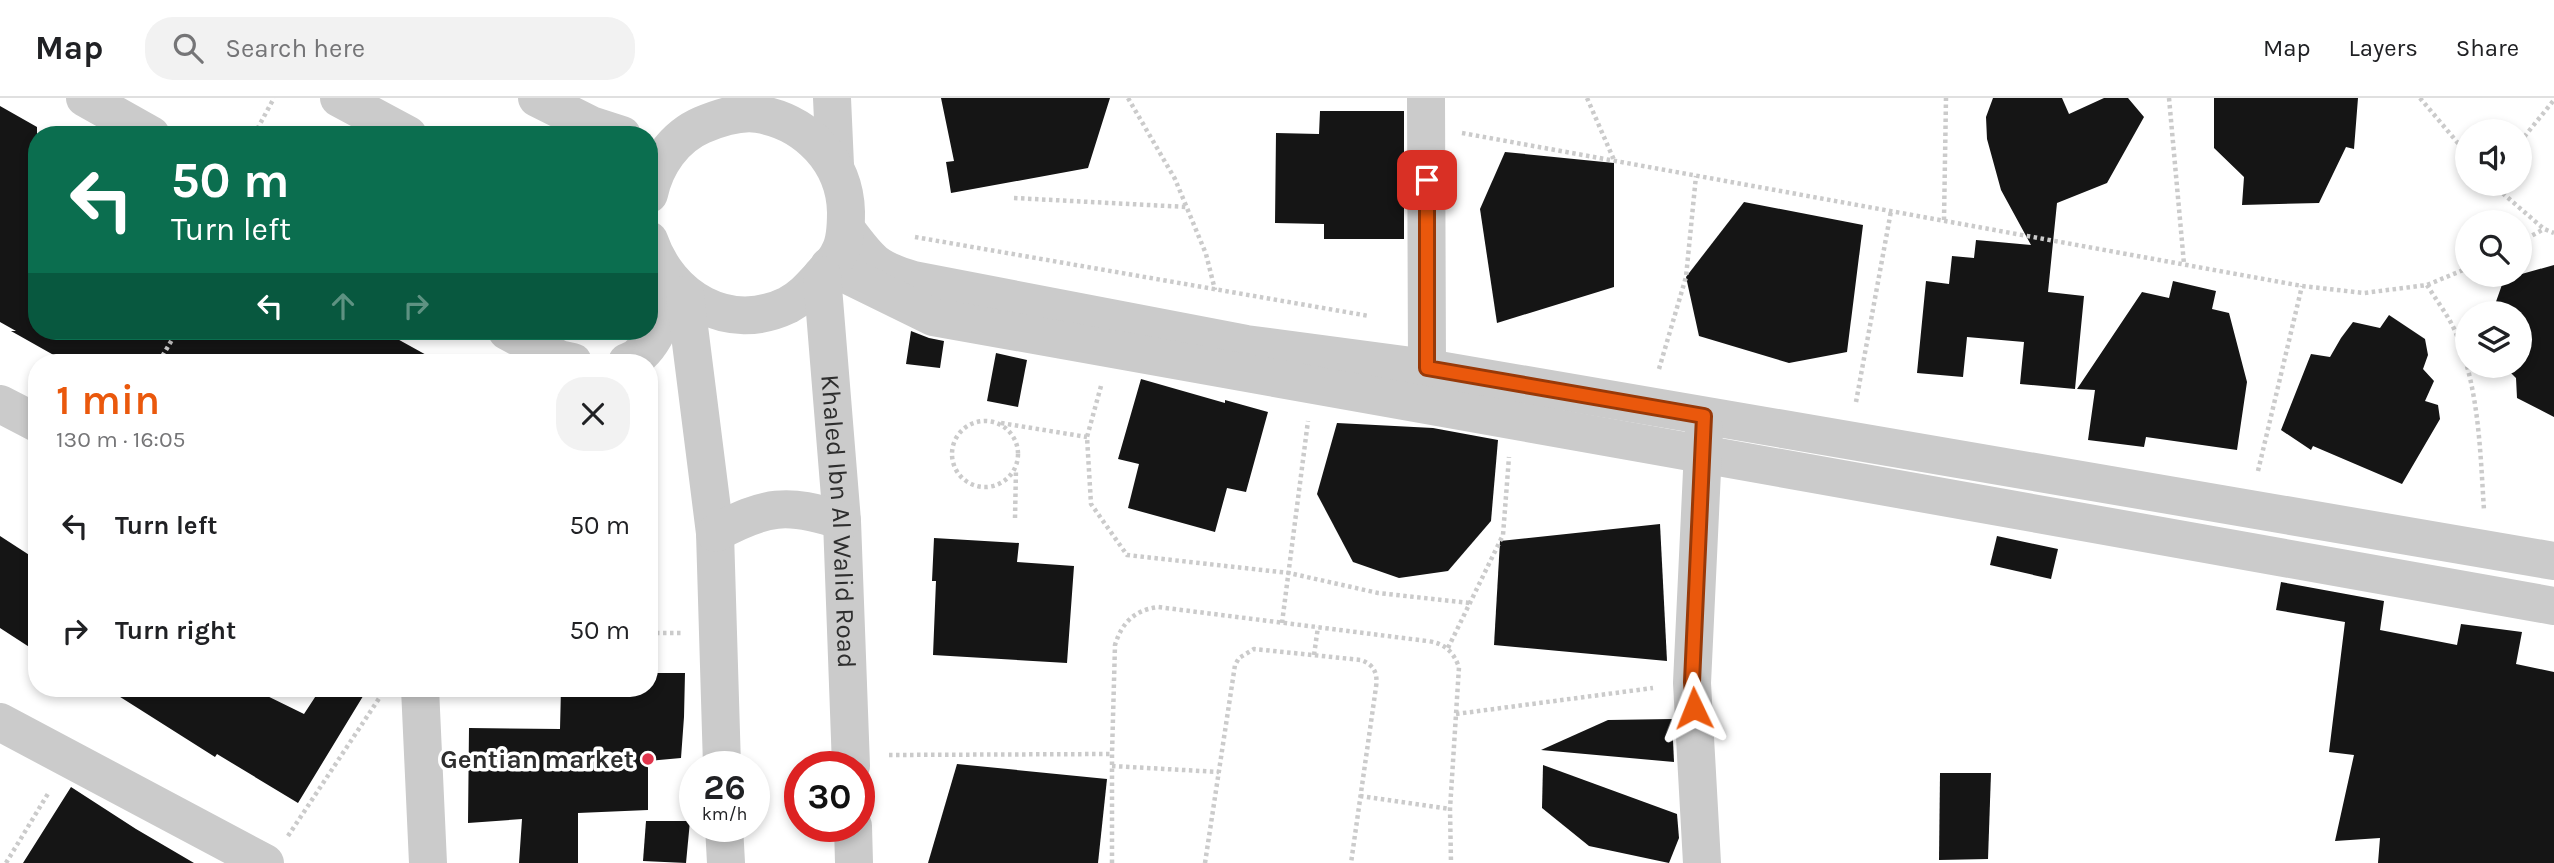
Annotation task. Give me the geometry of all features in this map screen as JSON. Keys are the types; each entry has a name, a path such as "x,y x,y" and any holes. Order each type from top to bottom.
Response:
{"street":[{"path":"85,98 135,126"},
{"path":"339,98 391,126"},
{"path":"537,98 594,126"},
{"path":"664,271 713,310 744,315 775,311 804,297 839,253 846,229 846,196 835,165 832,98"},
{"path":"1426,112 1427,368"},
{"path":"658,168 677,130 724,116 756,114 788,122 815,140 835,165"},
{"path":"846,229 870,261 891,273 913,280 1246,344 1427,368 2554,561"},
{"path":"825,270 933,317 2554,606"},
{"name":"Khaled Ibn Al Walid Road","path":"825,270 842,521 851,751"},
{"path":"658,324 664,271"},
{"path":"664,271 715,533 722,751"},
{"path":"524,340 550,354"},
{"path":"640,354 651,340"},
{"path":"0,404 28,419"},
{"path":"1702,863 1692,682 1704,416"},
{"path":"715,533 744,517 776,509 810,510 842,521"},
{"path":"420,697 428,863"},
{"path":"0,722 68,760 275,852"},
{"path":"725,842 726,863"},
{"path":"853,842 854,863"}],"path":[{"path":"259,126 274,98"},
{"path":"1128,98 1175,179 1206,254 1215,290"},
{"path":"1587,98 1615,161"},
{"path":"1944,220 1945,98"},
{"path":"2169,98 2184,264"},
{"path":"2420,98 2455,140"},
{"path":"2532,127 2554,100"},
{"path":"1426,112 1615,161 2302,286 2364,293 2427,285 2455,273"},
{"path":"1648,406 1686,277 1696,176"},
{"path":"2506,196 2544,229 2554,233"},
{"path":"1014,198 1187,207"},
{"path":"1849,441 1892,211"},
{"path":"2532,236 2544,229"},
{"path":"903,235 1369,316"},
{"path":"2427,285 2454,328 2472,377 2479,429 2486,549"},
{"path":"2249,509 2302,286"},
{"path":"1104,377 1087,437 1091,503 1127,555 1289,573 1378,593 1469,603"},
{"path":"1282,623 1312,385"},
{"path":"1016,468 1001,484 990,488 968,484 953,467 953,444 966,426 988,421 1087,437"},
{"path":"988,421 1007,429 1014,437 1019,457 1016,468 1015,518"},
{"path":"1448,648 1503,535 1512,421"},
{"path":"1112,863 1115,645 1125,622 1146,609 1158,607 1438,642 1448,648 1459,667 1450,810 1451,863"},
{"path":"1314,655 1318,627"},
{"path":"1205,863 1235,665 1239,658 1254,649 1361,660 1369,663 1375,670 1377,678 1351,863"},
{"path":"1456,713 1692,682"},
{"path":"275,852 381,697"},
{"path":"875,760 1112,754"},
{"path":"6,863 68,760"},
{"path":"1112,766 1219,772"},
{"path":"1360,796 1450,810"}],"building":[{"path":"941,98 1110,98 1088,168 951,193 946,162 954,161"},
{"path":"1993,98 2062,98 2069,114 2104,98 2128,98 2144,117 2107,183 2057,203 2048,292 2084,296 2075,389 2020,384 2024,342 1967,337 1963,377 1917,373 1926,281 1949,284 1952,256 1974,258 1976,240 2031,245 2001,190 1987,139 1986,117"},
{"path":"2214,98 2358,98 2354,149 2346,147 2319,203 2242,205 2244,177 2214,148"},
{"path":"0,106 35,126 28,126 28,340 399,340 425,354 52,354 11,331 16,331 0,322"},
{"path":"1320,111 1404,111 1404,239 1324,239 1324,224 1275,223 1276,133 1319,134"},
{"path":"1505,152 1614,163 1614,287 1497,323 1480,209"},
{"path":"1744,202 1863,225 1847,352 1789,363 1699,336 1686,277"},
{"path":"2554,265 2554,417 2517,398 2516,378 2532,378 2532,301 2496,301 2501,287 2532,287 2532,271"},
{"path":"2173,281 2216,291 2212,309 2229,313 2247,382 2237,450 2146,437 2144,447 2088,440 2095,390 2077,389 2142,292 2169,298"},
{"path":"2389,315 2425,339 2428,355 2423,369 2434,381 2425,401 2438,405 2440,419 2402,484 2313,446 2311,450 2281,430 2311,354 2330,357 2353,322 2380,328"},
{"path":"911,331 944,341 940,368 906,364"},
{"path":"996,353 1027,360 1018,407 987,401"},
{"path":"1141,379 1225,403 1225,400 1268,412 1246,492 1227,488 1215,532 1128,508 1139,464 1118,459"},
{"path":"1337,423 1433,428 1498,440 1491,521 1448,571 1399,578 1353,562 1317,494"},
{"path":"1660,524 1667,661 1494,645 1500,541"},
{"path":"0,536 28,554 28,646 0,628"},
{"path":"1997,536 2058,549 2051,579 1990,565"},
{"path":"934,538 1019,543 1017,562 1074,566 1067,663 933,655 936,581 932,581"},
{"path":"2281,582 2384,601 2380,630 2457,645 2461,624 2522,632 2516,664 2554,672 2554,863 2378,863 2380,838 2335,841 2354,755 2329,752 2345,622 2276,610"},
{"path":"658,673 685,673 679,758 648,761 648,810 578,813 578,863 519,863 522,819 468,823 469,728 560,729 561,697 658,697"},
{"path":"120,697 269,697 304,714 315,697 363,697 298,803 217,754 215,757"},
{"path":"1672,719 1674,762 1541,750 1608,720"},
{"path":"957,764 1107,779 1098,863 928,863"},
{"path":"1543,765 1677,814 1679,838 1669,863 1589,846 1542,808"},
{"path":"1940,773 1991,773 1988,859 1939,860"},
{"path":"71,787 136,829 194,863 23,863"},
{"path":"646,821 679,821 679,842 688,842 686,863 643,861"}],"place":[{"name":"Gentian market","path":"648,759"}],"route":[{"path":"1427,180 1427,368 1704,416 1692,682 1694,708"}]}
